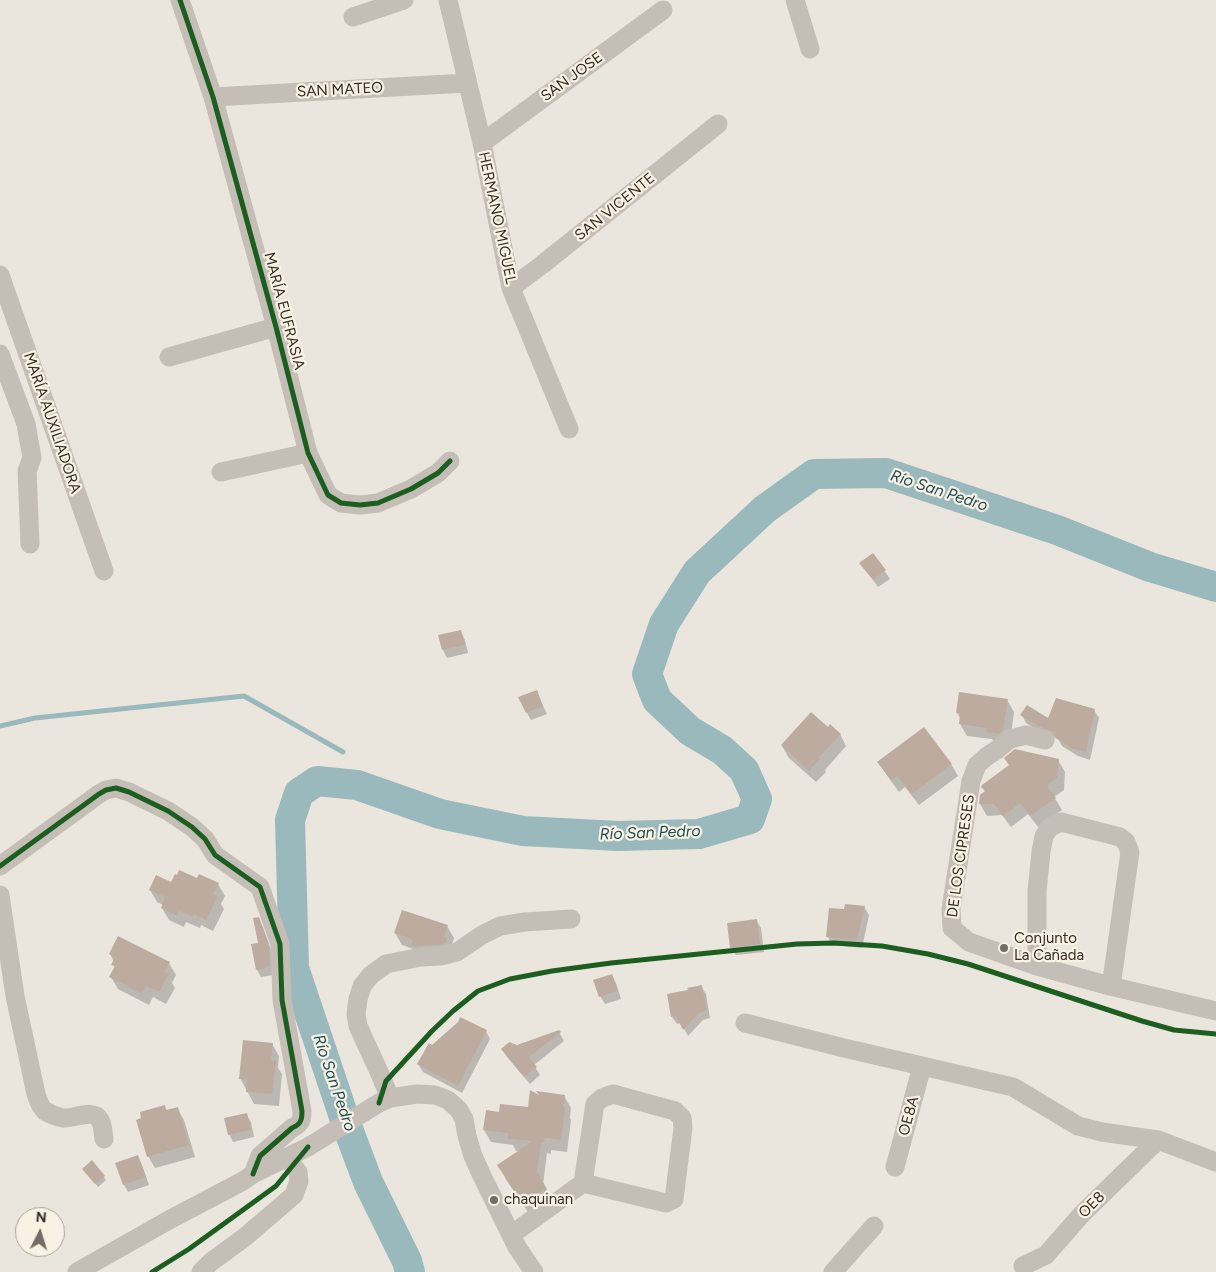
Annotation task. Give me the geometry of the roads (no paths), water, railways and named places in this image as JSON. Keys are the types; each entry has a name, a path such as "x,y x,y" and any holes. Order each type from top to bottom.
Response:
{"street":[{"name":"MARÍA EUFRASIA","path":"180,0 213,97 276,327 308,453 328,495 342,503 360,505 378,503 411,489 438,474 450,461"},
{"path":"354,17 404,0"},
{"name":"HERMANO MIGUEL","path":"448,0 482,143 511,288 569,429"},
{"path":"795,0 810,48"},
{"name":"SAN JOSE","path":"482,143 663,10"},
{"name":"SAN MATEO","path":"213,97 467,83"},
{"name":"SAN VICENTE","path":"511,288 718,124"},
{"name":"MARÍA AUXILIADORA","path":"0,276 104,572"},
{"path":"169,358 276,327"},
{"path":"0,354 26,424 32,458 27,472 30,544"},
{"path":"32,458 61,449"},
{"path":"221,472 308,453"},
{"name":"DE LOS CIPRESES","path":"1045,740 1026,735 1010,738 977,765 971,781 951,908 952,928 969,942 1038,966 1110,986 1216,1011"},
{"path":"0,866 98,794 116,788 129,792 168,811 192,827 204,839 215,855 260,887 280,944 282,1000 302,1119 298,1125 260,1156 253,1174"},
{"path":"1038,966 1037,891 1044,836 1050,827 1061,822 1120,837 1126,842 1130,852 1110,986"},
{"path":"0,895 15,996 36,1094 45,1110 55,1116 64,1118 88,1114 96,1116 100,1120 104,1139"},
{"path":"381,1102 380,1074 358,1026 356,1014 362,986 371,974 386,964 457,952 482,935 500,926 571,919"},
{"path":"745,1023 1013,1087 1078,1126 1102,1132 1158,1140 1216,1162"},
{"name":"OE8A","path":"895,1167 922,1066"},
{"path":"77,1272 253,1174 311,1145 381,1102 417,1094 435,1095 448,1100 459,1110 464,1119 473,1156 517,1247 534,1272"},
{"path":"511,1235 583,1183 595,1104 602,1098 613,1094 675,1111 682,1118 683,1128 674,1199 666,1203 583,1183"},
{"name":"OE8","path":"1023,1266 1046,1255 1082,1214 1158,1140"},
{"path":"201,1272 294,1195 299,1181 298,1172 287,1158"},
{"path":"834,1272 874,1226"}],"waterway":[{"name":"Río San Pedro","path":"410,1272 407,1261 368,1182 347,1126 294,968 290,820 299,793 317,781 357,785 440,814 523,831 618,836 699,834 750,819 757,799 744,770 722,750 690,731 657,700 647,674 664,624 697,572 765,509 814,474 886,473 1057,530 1150,567 1216,587"},
{"path":"0,726 35,718 244,696 343,752"}],"place":[{"name":"Conjunto La Cañada","path":"1004,948"},
{"name":"chaquinan","path":"494,1200"}]}
